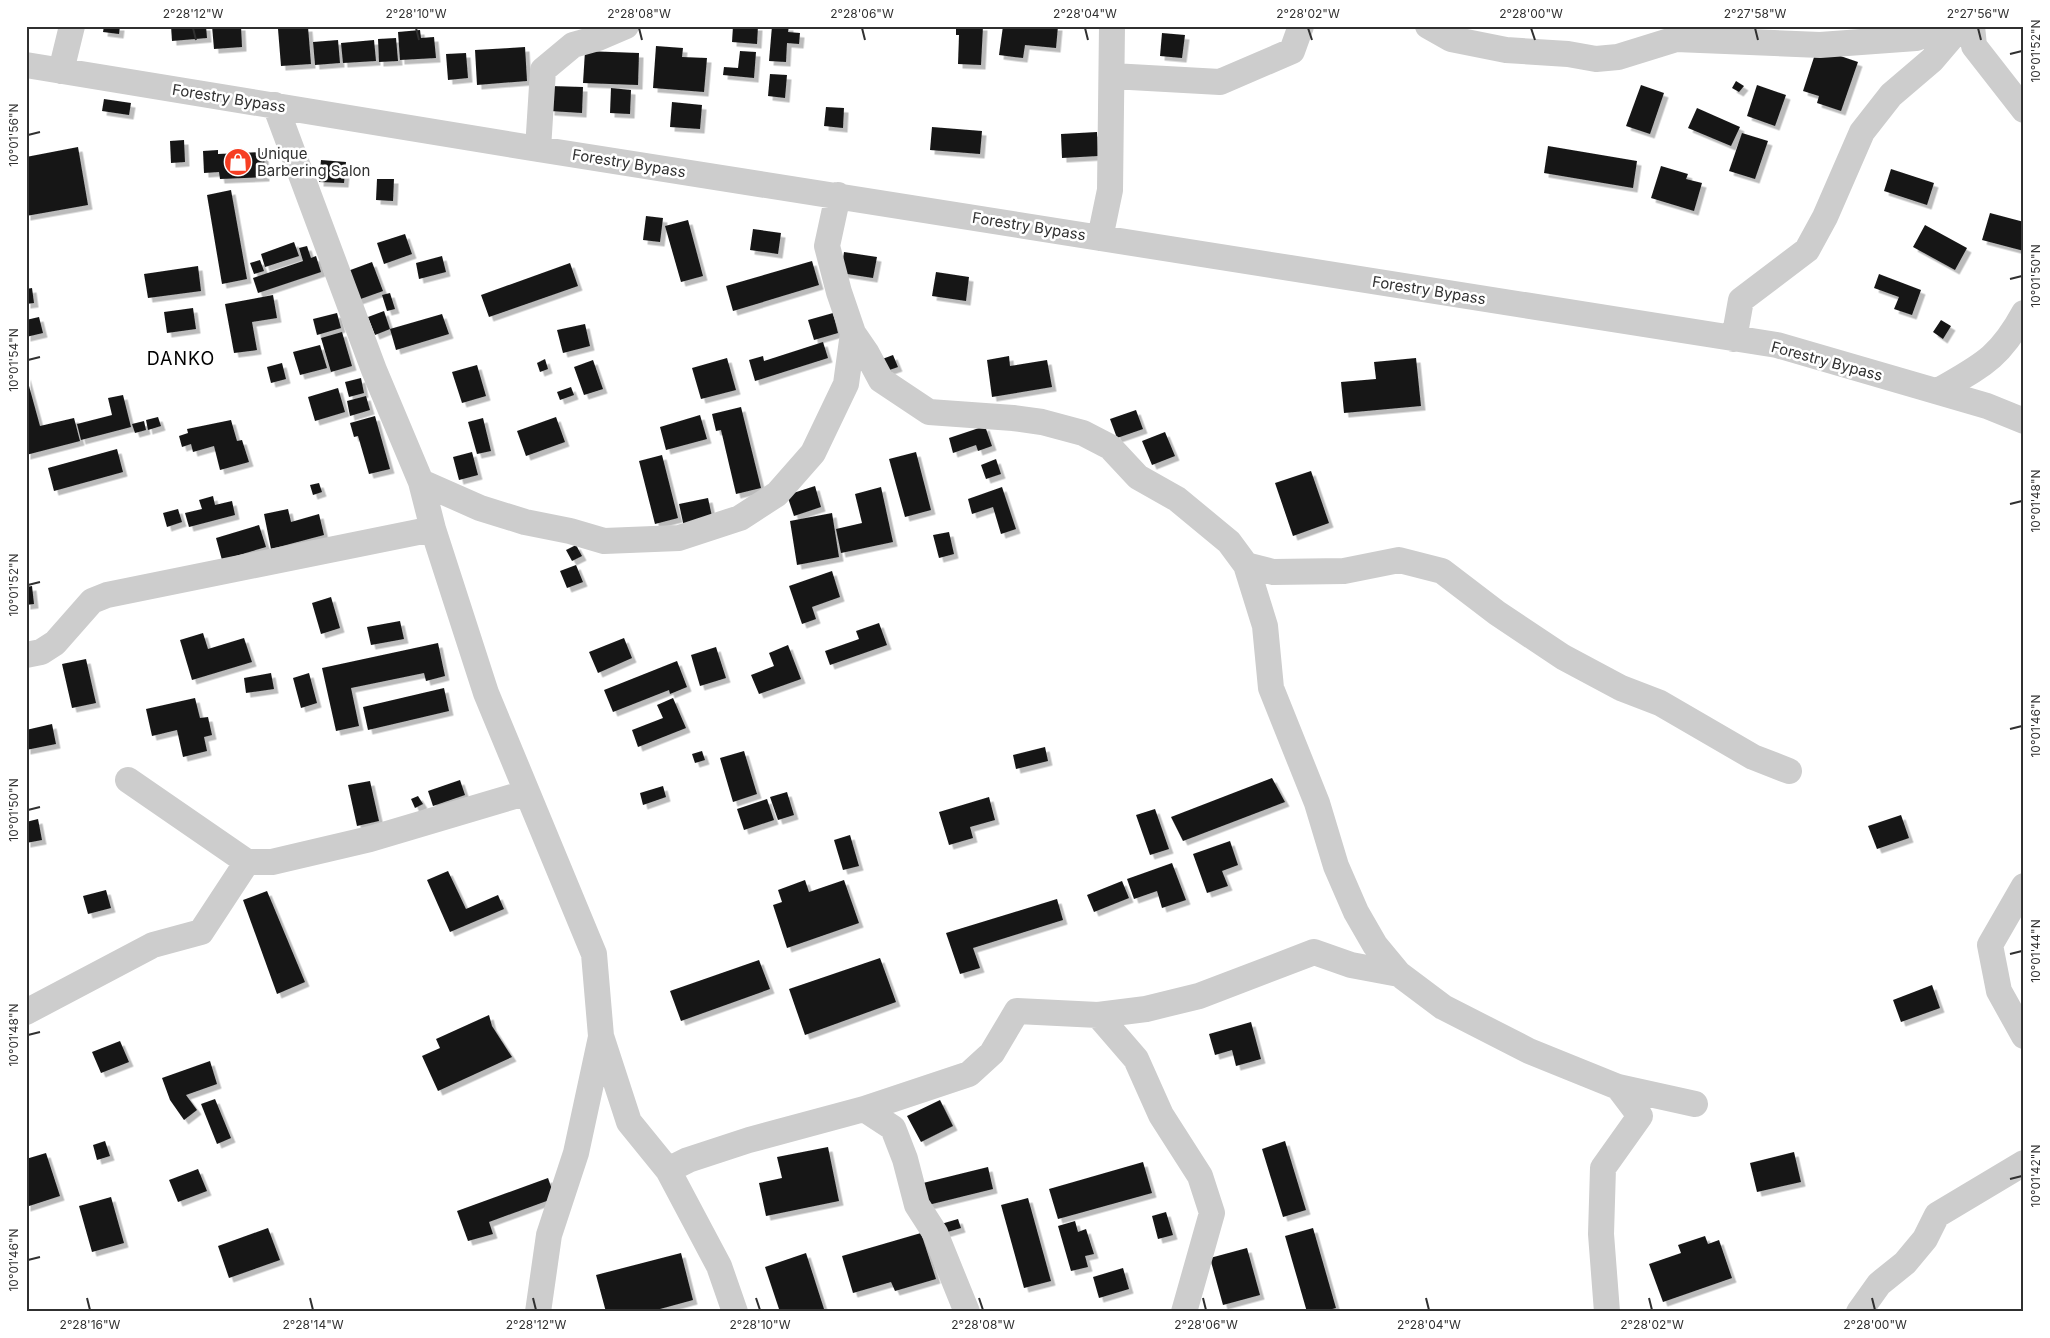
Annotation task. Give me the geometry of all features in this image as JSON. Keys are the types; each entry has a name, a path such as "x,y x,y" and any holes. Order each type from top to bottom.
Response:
{"street":[{"path":"61,71 72,26"},
{"path":"538,149 543,70 572,45 598,38 626,26"},
{"path":"1100,238 1110,190 1112,26"},
{"path":"1112,76 1220,82 1292,51 1302,26"},
{"path":"1428,26 1451,39 1497,48 1543,54 1568,54 1596,59 1618,57 1676,39 1820,45 1916,38 1948,26"},
{"path":"1734,339 1741,300 1807,250 1825,217 1862,132 1891,95 1932,60 1961,26"},
{"path":"1972,26 1974,46 2024,110"},
{"name":"Forestry Bypass","path":"26,65 538,149 1777,345 1987,406 2024,421"},
{"path":"275,105 374,370 421,482 433,529 486,693 525,792 594,954 601,1036 629,1122 668,1170 719,1266 735,1312"},
{"path":"838,195 827,246 852,333 881,380 929,412 1042,422 1083,433 1110,447 1138,477 1177,499 1229,542 1246,565 1265,626 1271,688 1317,803 1336,866 1356,912 1375,944 1399,974 1443,1007 1529,1051 1618,1087 1695,1104"},
{"path":"1938,391 1990,360 2011,337 2024,313"},
{"path":"421,482 480,508 525,522 570,531 604,541 679,538 740,518 777,494 813,453 846,384 852,333"},
{"path":"26,655 41,652 55,643 92,601 107,595 433,529"},
{"path":"1246,565 1273,572 1344,571 1399,560 1442,571 1497,613 1563,657 1621,688 1660,703 1753,757 1789,771"},
{"path":"128,780 247,862 272,862 370,839 525,792"},
{"path":"26,1012 153,945 201,932 247,862"},
{"path":"2024,886 1990,945 1999,991 2024,1036"},
{"path":"668,1170 688,1160 749,1140 864,1109 970,1074 992,1053 1017,1011 1098,1015 1146,1009 1199,996 1314,952 1351,965 1399,974"},
{"path":"1098,1015 1136,1058 1161,1115 1200,1176 1212,1213 1184,1312"},
{"path":"538,1312 549,1235 576,1153 601,1036"},
{"path":"1607,1312 1601,1234 1603,1168 1640,1116 1618,1087"},
{"path":"864,1109 893,1128 905,1159 917,1205 935,1233 967,1312"},
{"path":"1860,1312 1879,1284 1905,1263 1925,1239 1937,1215 2024,1163"}],"building":[{"path":"104,26 120,26 119,34 103,32"},
{"path":"171,26 206,26 207,38 172,41"},
{"path":"212,26 241,26 242,47 214,49"},
{"path":"733,26 758,26 757,44 732,42"},
{"path":"772,26 789,26 788,32 800,33 799,44 787,43 786,62 769,61"},
{"path":"956,26 983,26 981,65 958,64 959,35 956,35"},
{"path":"1003,26 1058,26 1056,48 1025,45 1023,58 999,55"},
{"path":"308,27 311,64 281,66 278,29"},
{"path":"420,30 421,38 434,37 436,58 400,60 398,32"},
{"path":"1162,33 1185,35 1182,58 1160,56"},
{"path":"396,38 398,61 379,62 378,39"},
{"path":"338,40 340,63 315,65 313,42"},
{"path":"374,40 376,61 343,63 341,43"},
{"path":"656,46 683,48 682,57 707,58 704,92 653,88"},
{"path":"525,47 527,81 477,85 475,50"},
{"path":"1817,48 1858,62 1841,111 1817,103 1819,96 1803,91"},
{"path":"585,51 639,53 638,85 583,83"},
{"path":"740,51 756,52 754,78 723,75 724,67 738,68"},
{"path":"466,53 468,78 448,80 446,54"},
{"path":"770,74 787,75 785,98 768,96"},
{"path":"1736,81 1744,86 1739,92 1732,88"},
{"path":"1641,85 1664,93 1650,134 1626,126"},
{"path":"1757,85 1786,95 1775,126 1747,116"},
{"path":"551,86 583,87 582,113 550,111"},
{"path":"611,88 631,90 630,114 610,113"},
{"path":"104,99 131,103 129,115 102,111"},
{"path":"672,102 702,105 700,129 670,127"},
{"path":"826,107 844,108 843,128 824,126"},
{"path":"1697,108 1740,127 1731,146 1688,128"},
{"path":"932,127 982,131 980,154 930,150"},
{"path":"1097,132 1098,156 1062,158 1061,134"},
{"path":"1742,133 1768,141 1755,179 1729,171"},
{"path":"184,140 185,162 171,163 170,141"},
{"path":"1548,146 1637,161 1633,188 1544,173"},
{"path":"78,147 88,205 26,216 26,157"},
{"path":"218,150 218,154 264,152 265,177 220,179 219,172 204,173 203,151"},
{"path":"321,160 346,162 344,183 319,182"},
{"path":"1661,166 1688,174 1686,179 1702,183 1694,211 1651,198"},
{"path":"1891,169 1934,183 1927,205 1884,191"},
{"path":"377,179 394,179 393,201 376,200"},
{"path":"231,190 247,279 222,284 207,195"},
{"path":"1990,213 2024,222 2024,251 1982,240"},
{"path":"646,216 663,218 660,242 643,240"},
{"path":"688,220 703,276 681,282 665,226"},
{"path":"1925,225 1967,248 1955,270 1913,247"},
{"path":"753,229 781,233 778,254 750,250"},
{"path":"405,234 412,254 384,264 377,243"},
{"path":"294,242 299,256 265,267 261,254"},
{"path":"307,246 311,258 316,256 321,272 258,293 253,278 303,261 299,248"},
{"path":"844,252 877,257 873,278 841,273"},
{"path":"442,256 446,272 419,279 416,263"},
{"path":"260,260 264,271 254,274 250,263"},
{"path":"812,261 819,285 733,311 726,286"},
{"path":"372,262 383,291 355,301 345,272"},
{"path":"570,263 578,286 489,317 481,295"},
{"path":"198,266 201,291 148,298 144,274"},
{"path":"936,272 969,277 966,301 932,296"},
{"path":"1879,274 1921,290 1912,315 1894,309 1899,297 1874,288"},
{"path":"32,288 34,303 26,304 26,289"},
{"path":"390,293 395,309 387,311 382,295"},
{"path":"273,295 277,318 252,322 257,350 234,353 225,304"},
{"path":"193,308 196,329 167,333 164,312"},
{"path":"384,311 390,329 375,335 368,317"},
{"path":"337,313 341,328 317,335 313,319"},
{"path":"833,313 838,333 814,340 808,320"},
{"path":"442,314 449,334 396,350 390,329"},
{"path":"39,317 43,333 26,337 26,320"},
{"path":"1941,320 1951,326 1943,339 1933,332"},
{"path":"585,324 590,346 563,353 557,330"},
{"path":"342,332 352,366 331,372 321,338"},
{"path":"823,342 828,358 755,381 749,360 763,356 764,361"},
{"path":"320,345 327,368 300,375 293,352"},
{"path":"893,355 898,367 881,373 877,361"},
{"path":"1009,356 1010,366 1047,360 1052,387 992,397 987,360"},
{"path":"727,358 736,390 701,399 692,368"},
{"path":"1416,358 1421,406 1344,413 1341,382 1376,379 1374,362"},
{"path":"545,359 548,369 540,372 537,363"},
{"path":"593,360 603,389 584,395 574,367"},
{"path":"282,363 286,379 271,383 267,367"},
{"path":"477,365 486,396 462,403 452,372"},
{"path":"26,375 40,426 74,418 80,441 26,455"},
{"path":"361,378 364,393 349,397 345,382"},
{"path":"571,387 574,395 560,400 557,392"},
{"path":"338,388 345,412 315,421 308,397"},
{"path":"123,395 131,427 81,440 77,424 112,415 108,398"},
{"path":"366,396 370,410 350,416 347,401"},
{"path":"741,407 761,488 736,494 721,430 716,431 712,414"},
{"path":"1136,410 1143,429 1117,438 1110,419"},
{"path":"700,415 707,439 666,450 660,427"},
{"path":"375,416 390,469 369,474 358,436 354,437 350,423"},
{"path":"158,417 161,426 148,430 146,420"},
{"path":"556,417 565,442 526,456 517,431"},
{"path":"483,418 491,451 477,454 468,422"},
{"path":"231,420 237,441 242,440 249,462 220,470 214,446 193,452 191,444 182,447 179,436 188,433 187,429"},
{"path":"144,421 146,430 135,433 132,424"},
{"path":"985,426 992,446 978,451 976,445 953,453 949,438"},
{"path":"1165,432 1175,456 1152,465 1142,441"},
{"path":"117,449 123,472 54,491 48,468"},
{"path":"472,452 478,475 459,480 453,457"},
{"path":"916,452 931,510 905,517 889,459"},
{"path":"662,455 678,518 655,524 639,461"},
{"path":"996,459 1001,474 986,479 981,465"},
{"path":"1311,471 1329,523 1293,536 1275,483"},
{"path":"319,483 322,492 313,495 310,485"},
{"path":"815,486 821,507 794,516 787,495"},
{"path":"881,487 893,542 841,553 836,529 862,523 855,494"},
{"path":"1002,487 1016,529 1001,534 993,507 972,514 968,499"},
{"path":"213,496 215,505 232,501 235,515 189,527 185,513 202,509 199,500"},
{"path":"708,498 713,521 684,527 679,504"},
{"path":"178,509 182,522 167,527 163,513"},
{"path":"288,509 291,522 319,514 324,535 271,549 264,514"},
{"path":"832,513 839,557 797,565 790,521"},
{"path":"259,525 266,547 222,560 216,538"},
{"path":"949,532 954,554 939,558 933,535"},
{"path":"576,545 582,556 572,561 566,550"},
{"path":"576,565 583,582 567,588 560,571"},
{"path":"832,571 840,597 812,607 816,619 802,624 789,586"},
{"path":"32,586 34,604 26,605 26,587"},
{"path":"331,597 340,628 321,634 312,603"},
{"path":"400,621 404,639 371,645 367,627"},
{"path":"879,623 887,645 830,665 825,651 859,639 856,631"},
{"path":"203,633 208,649 244,638 252,662 192,680 180,640"},
{"path":"624,638 632,658 598,673 589,652"},
{"path":"438,643 445,676 426,681 424,673 351,688 359,726 336,731 322,668"},
{"path":"788,645 801,679 759,694 751,675 774,666 769,653"},
{"path":"716,647 726,678 700,686 691,655"},
{"path":"86,659 96,703 72,708 62,664"},
{"path":"677,661 687,687 670,694 669,690 613,712 604,690"},
{"path":"271,673 274,689 246,693 244,678"},
{"path":"309,673 317,703 301,708 293,678"},
{"path":"444,688 449,711 368,730 363,707"},
{"path":"195,698 200,718 208,717 212,735 204,737 207,751 183,757 177,730 152,736 146,709"},
{"path":"673,698 686,728 638,747 632,730 663,718 657,705"},
{"path":"52,724 56,744 26,750 26,730"},
{"path":"1045,747 1048,761 1016,769 1013,755"},
{"path":"702,751 705,760 695,763 692,754"},
{"path":"744,751 757,794 733,802 720,758"},
{"path":"1272,778 1285,802 1183,841 1171,817"},
{"path":"460,780 465,795 433,806 428,791"},
{"path":"370,781 379,821 357,826 348,785"},
{"path":"663,786 666,797 643,805 640,793"},
{"path":"787,792 794,815 778,820 770,797"},
{"path":"418,796 423,804 415,808 411,799"},
{"path":"989,797 995,820 970,827 973,838 949,845 939,812"},
{"path":"767,799 774,820 744,830 737,809"},
{"path":"1155,809 1169,849 1150,855 1136,815"},
{"path":"1901,815 1909,838 1877,849 1868,826"},
{"path":"38,819 42,840 26,843 26,822"},
{"path":"850,835 859,866 843,870 834,840"},
{"path":"1230,841 1238,865 1222,871 1228,886 1207,893 1193,854"},
{"path":"1172,863 1186,900 1162,908 1157,891 1134,899 1127,879"},
{"path":"448,871 466,909 498,895 504,909 450,932 427,880"},
{"path":"805,880 809,892 844,880 859,923 787,948 773,905 782,902 778,890"},
{"path":"1122,881 1129,898 1094,912 1087,895"},
{"path":"106,890 111,908 88,914 83,896"},
{"path":"267,891 305,982 277,994 243,900"},
{"path":"1057,899 1063,920 973,948 980,968 960,974 946,933"},
{"path":"880,958 896,1002 805,1035 789,989"},
{"path":"759,960 770,989 681,1021 670,991"},
{"path":"1932,985 1940,1008 1901,1022 1893,1000"},
{"path":"489,1015 492,1026 512,1057 438,1091 422,1056 440,1048 436,1039"},
{"path":"1251,1022 1261,1059 1236,1066 1232,1050 1215,1055 1209,1034"},
{"path":"120,1041 129,1062 101,1073 92,1052"},
{"path":"210,1061 217,1084 186,1095 197,1110 184,1120 170,1100 162,1078"},
{"path":"215,1099 231,1138 217,1144 201,1104"},
{"path":"940,1100 953,1126 921,1142 907,1116"},
{"path":"105,1141 110,1156 97,1160 93,1145"},
{"path":"1285,1141 1306,1210 1283,1217 1262,1149"},
{"path":"828,1147 839,1201 766,1216 759,1183 782,1178 777,1157"},
{"path":"1794,1152 1801,1182 1757,1192 1750,1163"},
{"path":"46,1153 60,1196 26,1207 26,1159"},
{"path":"1143,1162 1152,1193 1058,1219 1049,1189"},
{"path":"988,1167 993,1189 928,1205 923,1183"},
{"path":"198,1169 207,1191 178,1202 169,1180"},
{"path":"548,1178 555,1198 489,1222 493,1234 468,1241 457,1211"},
{"path":"111,1197 124,1243 92,1252 79,1206"},
{"path":"1028,1198 1051,1281 1024,1288 1001,1205"},
{"path":"1166,1212 1173,1235 1158,1239 1152,1216"},
{"path":"958,1219 961,1228 944,1233 941,1224"},
{"path":"1075,1221 1078,1232 1086,1229 1094,1254 1085,1256 1088,1267 1071,1271 1058,1226"},
{"path":"268,1228 280,1260 229,1278 218,1246"},
{"path":"1313,1228 1336,1308 1321,1312 1307,1312 1285,1236"},
{"path":"921,1233 936,1279 895,1291 891,1282 853,1293 842,1256"},
{"path":"1705,1236 1708,1244 1719,1240 1732,1278 1663,1302 1649,1264 1681,1253 1678,1245"},
{"path":"1247,1248 1260,1295 1223,1305 1210,1258"},
{"path":"681,1253 693,1300 649,1312 606,1312 596,1275"},
{"path":"806,1253 825,1312 780,1312 765,1267"},
{"path":"1123,1268 1129,1289 1099,1298 1093,1277"}],"place":[{"name":"Unique Barbering Salon","path":"238,162"}],"district":[{"name":"DANKO","path":"181,358"}]}
